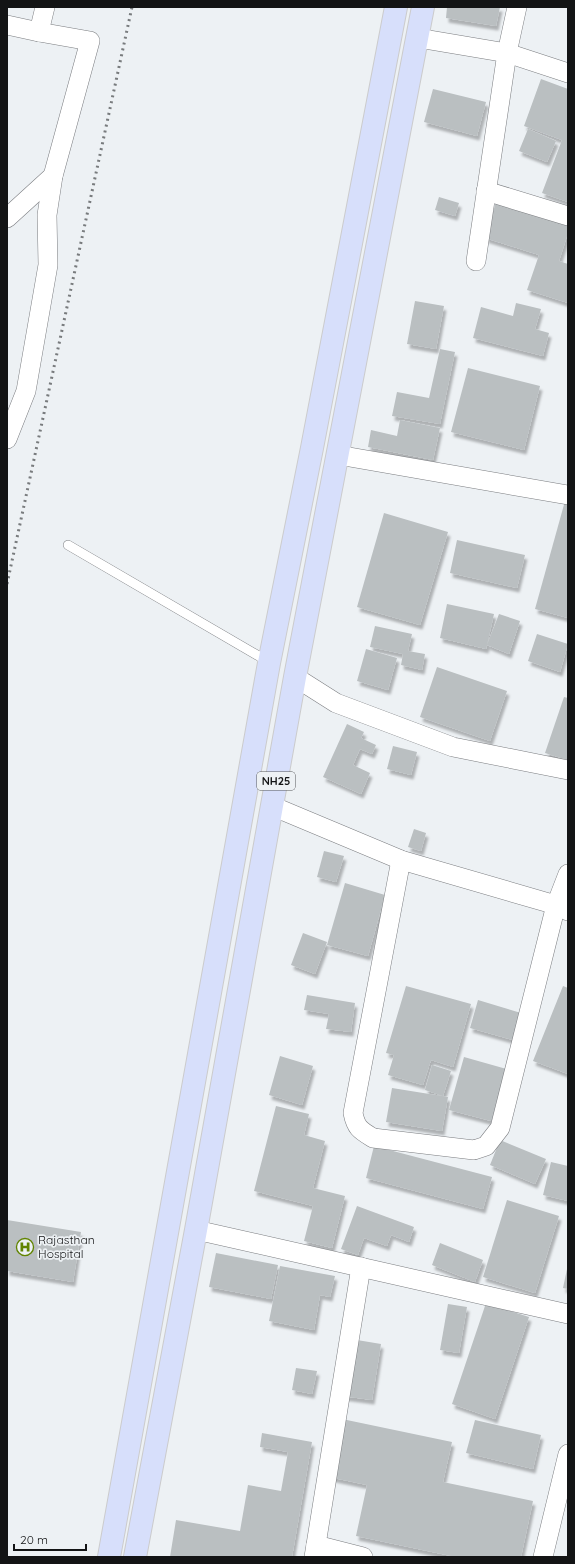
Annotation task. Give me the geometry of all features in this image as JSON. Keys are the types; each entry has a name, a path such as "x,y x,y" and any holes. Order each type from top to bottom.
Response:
{"main road":[{"name":"NH25","path":"109,1557 270,663 396,7"},
{"name":"NH25","path":"135,1557 196,1230 295,677 423,7"}],"street":[{"path":"39,32 45,7"},
{"path":"476,260 507,53 517,7"},
{"path":"7,25 90,40 52,176 47,216 48,265 26,391 7,439"},
{"path":"418,38 507,53 568,73"},
{"path":"7,218 52,176"},
{"path":"486,190 568,216"},
{"path":"338,455 568,495"},
{"path":"295,677 336,703 453,747 568,770"},
{"path":"272,806 401,860 562,908"},
{"path":"401,860 353,1113 355,1124 362,1131 373,1138 474,1150 486,1146 500,1128 562,908 568,874"},
{"path":"196,1230 568,1314"},
{"path":"361,1267 315,1551 363,1557"},
{"path":"543,1557 564,1491 568,1454"}],"lane":[{"path":"68,544 270,663"}],"building":[{"path":"447,7 500,7 496,26 446,18"},
{"path":"541,79 568,89 568,202 542,193 562,140 524,126"},
{"path":"433,89 486,102 477,136 424,122"},
{"path":"528,129 556,141 547,162 519,151"},
{"path":"439,197 459,203 455,216 435,210"},
{"path":"496,202 568,224 568,233 559,261 568,264 568,303 527,290 539,255 485,238"},
{"path":"415,301 444,306 436,349 407,344"},
{"path":"516,303 541,309 535,329 549,333 543,356 473,338 481,307 513,316"},
{"path":"440,349 455,352 440,424 392,416 397,392 429,398"},
{"path":"468,368 540,386 524,450 451,432"},
{"path":"400,420 440,428 433,460 368,447 371,430 397,436"},
{"path":"565,501 568,501 568,618 535,609"},
{"path":"384,513 448,532 420,625 357,607"},
{"path":"457,540 525,555 517,588 450,573"},
{"path":"447,604 494,614 486,649 440,638"},
{"path":"499,614 520,621 509,654 487,645"},
{"path":"375,626 412,634 408,651 425,654 422,670 401,665 403,654 370,647"},
{"path":"537,634 568,644 560,672 528,661"},
{"path":"366,649 397,658 388,690 357,681"},
{"path":"437,667 507,691 490,741 420,717"},
{"path":"564,697 568,698 568,760 545,753"},
{"path":"347,724 364,732 361,738 376,745 372,754 360,749 353,765 370,773 361,794 323,777"},
{"path":"393,746 417,752 411,775 387,769"},
{"path":"414,829 426,833 421,851 408,847"},
{"path":"324,851 344,856 336,882 317,877"},
{"path":"345,883 385,895 368,956 327,945"},
{"path":"303,933 327,942 315,974 291,965"},
{"path":"406,986 471,1004 453,1067 431,1060 423,1085 388,1075 394,1055 386,1053"},
{"path":"563,986 568,988 568,1074 533,1061"},
{"path":"307,995 355,1003 351,1032 326,1029 329,1014 304,1010"},
{"path":"478,1000 521,1013 513,1040 470,1028"},
{"path":"280,1056 313,1066 302,1105 269,1095"},
{"path":"464,1057 510,1070 495,1122 449,1110"},
{"path":"432,1065 451,1071 443,1096 425,1090"},
{"path":"392,1088 448,1097 442,1131 386,1122"},
{"path":"276,1106 309,1114 304,1135 325,1141 313,1188 345,1196 332,1248 304,1241 313,1206 254,1191"},
{"path":"500,1140 546,1159 535,1184 490,1165"},
{"path":"374,1146 492,1177 483,1209 366,1178"},
{"path":"551,1162 568,1166 568,1201 543,1195"},
{"path":"507,1200 559,1216 535,1293 483,1277"},
{"path":"357,1206 414,1227 409,1242 391,1235 387,1246 364,1238 358,1255 341,1249"},
{"path":"7,1220 81,1232 73,1282 7,1271"},
{"path":"440,1243 483,1260 475,1282 432,1265"},
{"path":"216,1253 278,1265 271,1299 209,1287"},
{"path":"280,1266 335,1276 330,1297 320,1295 314,1330 269,1321"},
{"path":"568,1269 568,1289 563,1288"},
{"path":"486,1303 529,1317 495,1419 452,1404"},
{"path":"448,1304 467,1307 459,1353 440,1350"},
{"path":"351,1339 381,1344 372,1400 342,1396"},
{"path":"296,1368 317,1371 312,1394 292,1390"},
{"path":"342,1419 452,1442 443,1482 533,1501 521,1557 456,1557 356,1536 367,1485 329,1477"},
{"path":"475,1420 541,1435 533,1469 466,1453"},
{"path":"262,1433 312,1442 292,1557 170,1557 176,1520 240,1531 248,1485 281,1491 288,1452 260,1447"}],"railway":[{"path":"7,584 132,7"}],"place":[{"name":"Rajasthan Hospital","path":"25,1247"}]}
